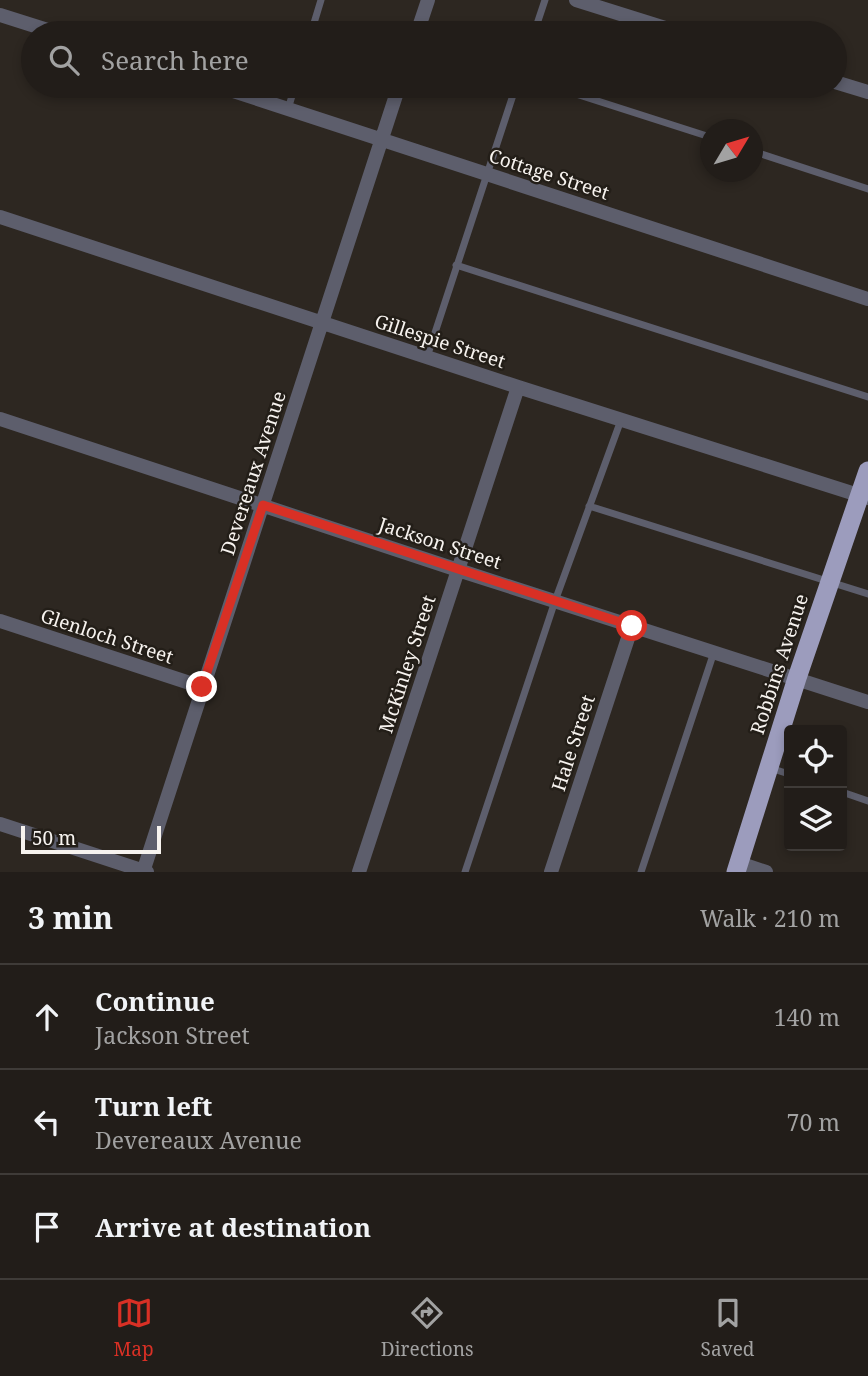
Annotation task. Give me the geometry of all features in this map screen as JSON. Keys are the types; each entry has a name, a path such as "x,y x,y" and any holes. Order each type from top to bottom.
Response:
{"highway":[{"name":"Robbins Avenue","path":"738,868 797,678 864,497 868,471"}],"street":[{"path":"421,21 428,0"},
{"path":"576,0 643,21"},
{"path":"0,15 21,22"},
{"path":"847,86 868,92"},
{"name":"Cottage Street","path":"255,98 868,299"},
{"name":"Devereaux Avenue","path":"144,872 395,98"},
{"name":"Gillespie Street","path":"0,217 517,387 864,497"},
{"name":"McKinley Street","path":"359,872 517,387"},
{"name":"Jackson Street","path":"0,419 868,702"},
{"name":"Glenloch Street","path":"0,621 202,687"},
{"name":"Hale Street","path":"551,872 632,626"},
{"path":"0,824 144,872"},
{"path":"738,868 766,872"}],"lane":[{"path":"315,21 321,0"},
{"path":"538,21 545,0"},
{"path":"288,109 291,98"},
{"path":"428,357 512,98"},
{"path":"588,98 700,135"},
{"path":"763,155 868,189"},
{"path":"456,265 868,397"},
{"path":"466,872 555,601 621,420"},
{"path":"589,506 868,594"},
{"path":"641,872 714,652"},
{"path":"770,768 784,772"},
{"path":"847,794 868,801"}],"route":[{"path":"202,687 263,505 632,626"}]}
